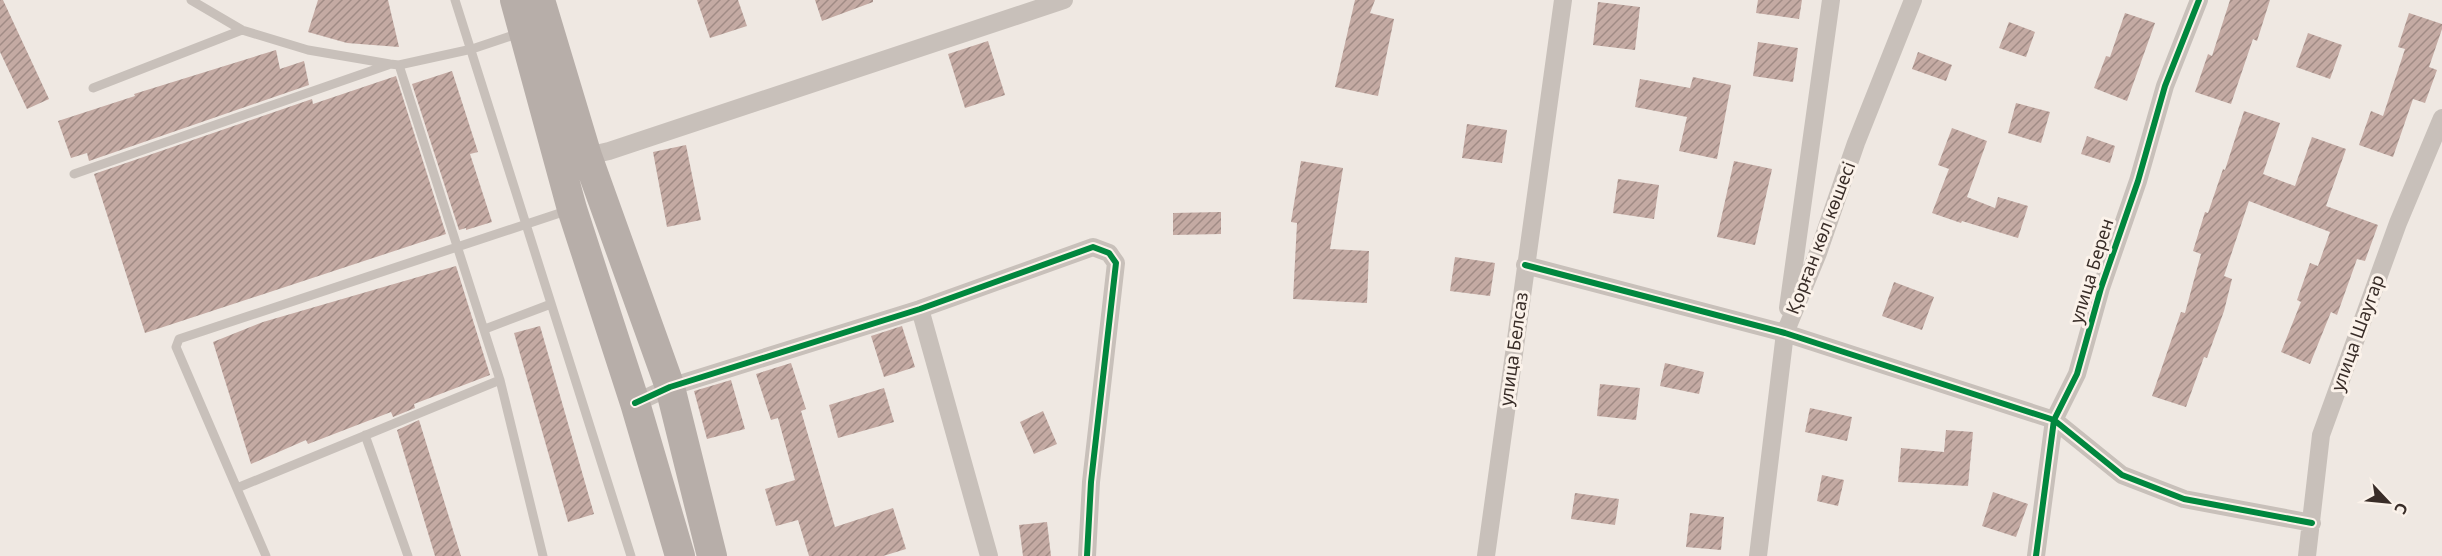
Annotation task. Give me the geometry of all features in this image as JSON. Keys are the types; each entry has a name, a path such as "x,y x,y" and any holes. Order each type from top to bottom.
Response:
{"main road":[{"path":"515,0 572,209 635,403 680,556"},
{"path":"540,0 587,156 670,387 712,556"}],"street":[{"path":"587,156 609,151 1064,0"},
{"name":"улица Белсаз","path":"1486,556 1563,0"},
{"path":"1785,333 1831,0"},
{"name":"Қорған көл көшесі","path":"1758,556 1785,333 1818,253 1856,143 1913,0"},
{"name":"улица Берен","path":"2036,556 2054,420 2077,374 2102,288 2138,181 2165,86 2199,0"},
{"name":"улица Шаугар","path":"2307,556 2321,435 2398,223 2442,118"},
{"path":"635,403 670,387 921,309 1093,247 1109,253 1116,263 1090,482 1087,556"},
{"path":"1525,265 1785,333 2054,420 2122,475 2184,498 2312,523"},
{"path":"921,309 989,556"}],"lane":[{"path":"191,0 242,30 308,50 395,64"},
{"path":"455,0 631,556"},
{"path":"93,88 242,30"},
{"path":"74,174 395,64 472,49 525,32"},
{"path":"395,64 485,330 500,380 543,556"},
{"path":"266,556 176,347 178,339 572,209"},
{"path":"485,330 551,304"},
{"path":"237,488 500,380"},
{"path":"365,435 408,556"}],"building":[{"path":"0,0 3,0 49,99 27,109 0,52"},
{"path":"318,0 388,0 399,47 347,43 308,32"},
{"path":"697,0 738,0 747,26 710,38"},
{"path":"815,0 873,0 873,2 822,21"},
{"path":"1355,0 1375,0 1370,13 1394,19 1378,96 1335,87"},
{"path":"1758,0 1802,0 1799,19 1756,13"},
{"path":"2230,0 2270,0 2257,41 2253,39 2231,104 2195,92 2208,54 2212,56"},
{"path":"1598,2 1640,7 1635,50 1593,45"},
{"path":"2125,13 2155,23 2127,101 2094,88 2106,56 2110,57"},
{"path":"2409,13 2442,24 2442,29 2429,67 2437,70 2425,103 2413,99 2393,157 2359,145 2371,111 2383,116 2405,49 2398,47"},
{"path":"2009,22 2035,32 2026,57 1999,48"},
{"path":"2308,33 2342,45 2330,79 2296,67"},
{"path":"988,41 1005,95 965,108 948,54"},
{"path":"1758,42 1798,48 1793,82 1753,76"},
{"path":"276,50 280,69 304,61 309,85 89,161 87,153 71,158 58,121 135,96 134,94"},
{"path":"1918,52 1952,65 1946,81 1912,69"},
{"path":"452,71 478,152 470,154 492,222 466,230 466,228 459,230 412,84"},
{"path":"396,76 446,234 145,333 94,174 312,99 313,104"},
{"path":"1693,77 1731,85 1717,159 1679,151 1687,117 1635,107 1640,79 1690,88"},
{"path":"2016,103 2050,112 2041,143 2008,133"},
{"path":"2244,111 2280,123 2263,174 2295,186 2312,137 2346,149 2326,206 2378,225 2365,261 2357,259 2337,315 2331,312 2310,364 2281,352 2301,302 2297,300 2310,263 2318,266 2330,232 2249,201 2224,276 2232,279 2224,311 2186,407 2152,396 2181,312 2185,313 2201,254 2193,251 2205,212 2208,213 2223,169 2225,170"},
{"path":"1467,124 1507,130 1502,163 1462,158"},
{"path":"1952,128 1987,141 1967,197 1995,208 1998,197 2028,206 2018,238 1932,213 1949,169 1938,165"},
{"path":"2087,136 2115,146 2110,163 2081,154"},
{"path":"686,145 701,220 667,227 653,152"},
{"path":"1301,161 1343,168 1330,249 1369,251 1367,303 1293,299 1297,223 1291,222"},
{"path":"1734,161 1772,169 1755,245 1717,237"},
{"path":"1618,179 1659,185 1654,219 1613,213"},
{"path":"1221,212 1221,234 1173,235 1173,213"},
{"path":"1455,257 1495,263 1490,296 1450,291"},
{"path":"456,266 490,375 414,404 415,408 393,417 391,412 308,444 306,440 251,464 213,342 263,322"},
{"path":"1894,282 1934,297 1922,330 1882,316"},
{"path":"540,326 594,514 568,522 514,333"},
{"path":"902,326 915,367 884,377 871,336"},
{"path":"791,363 806,409 801,411 835,527 893,508 906,549 883,556 809,556 798,520 776,526 765,489 795,480 778,418 771,420 756,374"},
{"path":"1665,363 1704,372 1699,394 1660,386"},
{"path":"731,380 745,429 707,439 694,391"},
{"path":"1600,384 1640,388 1636,420 1597,416"},
{"path":"884,388 894,422 838,438 829,405"},
{"path":"1810,408 1852,417 1847,441 1805,432"},
{"path":"1043,411 1057,444 1034,454 1020,422"},
{"path":"419,420 461,556 435,556 397,430"},
{"path":"1946,430 1973,432 1968,486 1898,482 1901,448 1944,452"},
{"path":"1822,475 1844,480 1838,506 1817,501"},
{"path":"1993,492 2028,504 2016,537 1982,526"},
{"path":"1575,493 1619,499 1615,525 1571,519"},
{"path":"1690,513 1724,517 1721,550 1686,547"},
{"path":"1047,522 1051,556 1023,556 1019,525"}],"cycle path":[{"path":"2036,556 2054,420 2077,374 2101,288 2138,181 2165,86 2199,0"},
{"path":"635,403 670,387 920,309 1093,247 1109,253 1116,263 1091,482 1087,556"},
{"path":"1525,265 1785,333 2054,420 2122,475 2184,499 2312,523"}]}
